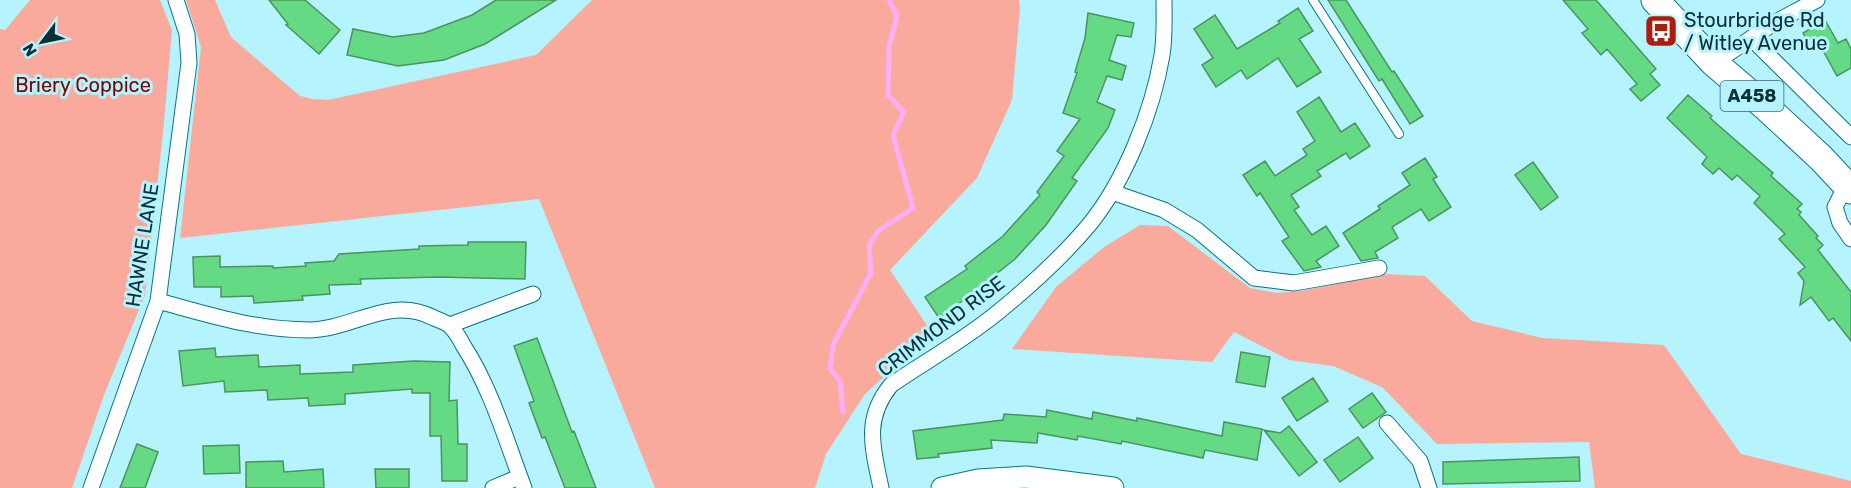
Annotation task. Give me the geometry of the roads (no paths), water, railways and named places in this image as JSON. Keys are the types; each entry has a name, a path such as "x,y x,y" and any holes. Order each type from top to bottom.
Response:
{"highway":[{"name":"A458","path":"1654,0 1714,63 1821,158 1848,188"}],"street":[{"name":"HAWNE LANE","path":"91,488 158,301 189,63 187,34 176,0"},
{"name":"CRIMMOND RISE","path":"881,488 872,440 873,415 881,397 891,385 995,315 1039,277 1089,225 1112,192 1137,142 1155,84 1162,54 1164,0"},
{"path":"1714,63 1751,38 1817,0"},
{"path":"1751,38 1851,137"},
{"path":"1848,188 1835,207 1840,223 1851,239"},
{"path":"1112,192 1164,210 1197,230 1254,278 1294,283 1379,268"},
{"path":"450,326 533,294"},
{"path":"158,301 253,326 312,330 330,328 384,310 411,310 429,315 450,326 473,360 488,392 521,482 493,488"},
{"path":"1387,423 1420,461 1429,488"},
{"path":"942,488 978,480 1026,477 1113,488"}],"lane":[{"path":"1313,0 1399,134"}],"waterway":[{"path":"843,412 840,381 830,369 833,345 871,273 869,246 878,231 913,208 893,135 904,112 888,95 889,47 897,16 889,0"}],"place":[{"name":"Stourbridge Rd / Witley Avenue","path":"1661,31"}],"park label":[{"name":"Briery Coppice","path":"83,85"}]}
